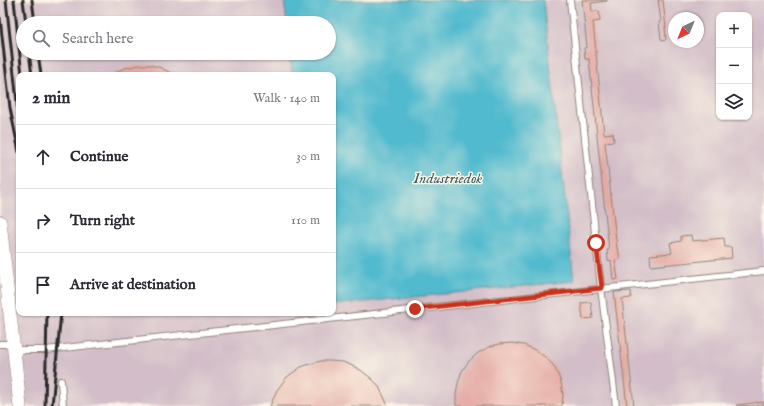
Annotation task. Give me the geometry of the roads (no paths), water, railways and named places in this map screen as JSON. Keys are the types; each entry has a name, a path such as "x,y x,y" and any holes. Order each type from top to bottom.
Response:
{"street":[{"path":"0,222 7,307 14,347 20,406"}],"lane":[{"path":"570,0 616,406"},
{"path":"0,344 46,350 764,271"},
{"path":"61,381 63,406"}],"water":[{"name":"Industriedok","path":"284,0 543,0 574,281 336,305 336,72 292,72 291,60 336,60 336,16 286,16"}],"railway":[{"path":"6,0 16,93"},
{"path":"14,0 16,19"},
{"path":"23,0 25,16"},
{"path":"32,0 34,16"},
{"path":"0,18 10,108 16,137"},
{"path":"20,60 22,72"},
{"path":"30,60 32,72"},
{"path":"39,60 41,72"},
{"path":"45,406 47,316"},
{"path":"52,406 61,316"}]}
